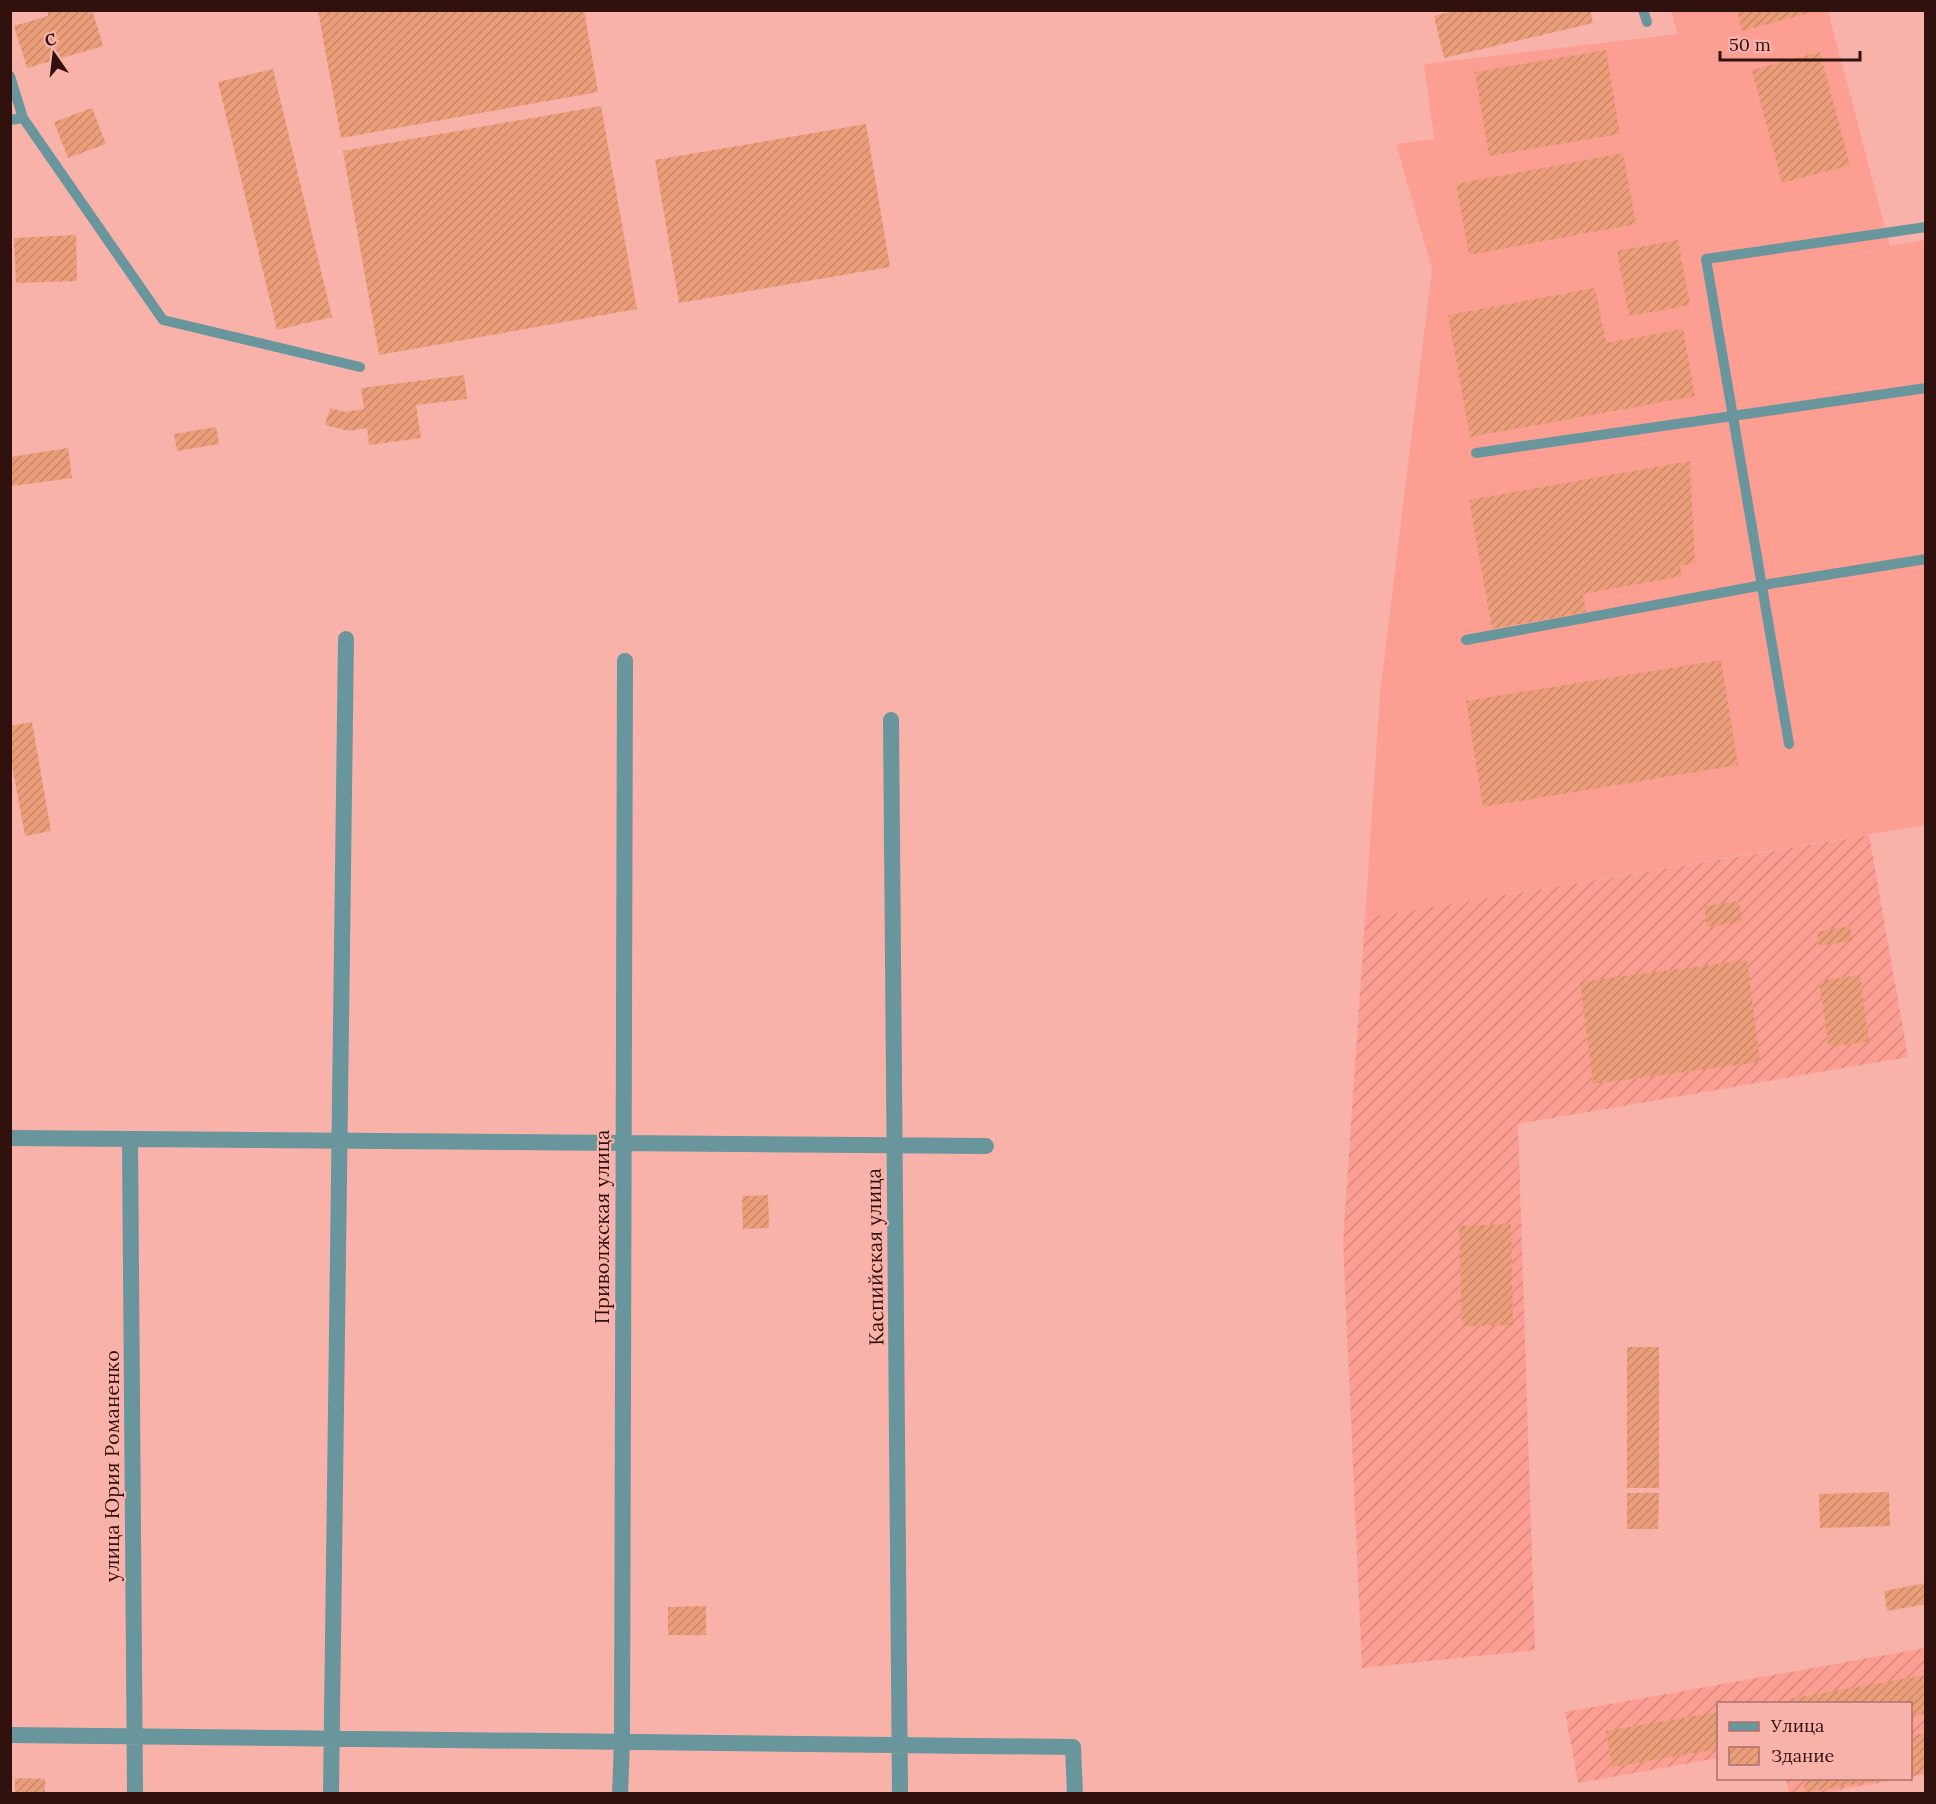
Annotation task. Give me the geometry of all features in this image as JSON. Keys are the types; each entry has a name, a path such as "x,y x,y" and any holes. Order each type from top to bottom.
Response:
{"street":[{"path":"331,1794 346,639"},
{"name":"Приволжская улица","path":"620,1794 625,661"},
{"name":"Каспийская улица","path":"891,720 900,1794"},
{"path":"10,1138 986,1146"},
{"name":"улица Юрия Романенко","path":"130,1139 135,1794"},
{"path":"10,1735 1073,1747 1075,1794"}],"lane":[{"path":"1643,10 1647,22"},
{"path":"10,76 23,118 162,320 360,367"},
{"path":"10,120 23,118"},
{"path":"1789,744 1706,259 1926,226"},
{"path":"1476,453 1926,388"},
{"path":"1466,640 1763,585 1926,559"}],"shaded area":[{"path":"1671,11 1828,11 1890,246 1925,240 1925,825 1365,918 1380,693 1432,269 1396,144 1434,139 1424,64 1678,34"},
{"path":"1869,835 1908,1057 1518,1124 1535,1650 1362,1668 1343,1242 1365,918"},
{"path":"1925,1648 1925,1774 1912,1777 1912,1702 1717,1702 1717,1758 1578,1783 1565,1712"},
{"path":"1786,1780 1895,1780 1816,1794 1789,1793"}],"building":[{"path":"47,10 92,10 103,46 27,68 14,26 48,16"},
{"path":"318,10 584,10 598,92 341,138"},
{"path":"1457,10 1475,10 1475,12 1483,10 1590,10 1593,23 1444,58 1434,16"},
{"path":"1737,10 1816,10 1816,11 1742,31"},
{"path":"1606,50 1620,134 1489,156 1475,72"},
{"path":"1820,52 1850,165 1782,183 1752,70"},
{"path":"273,69 332,317 277,330 218,82"},
{"path":"601,106 637,309 379,355 343,151"},
{"path":"92,108 106,144 68,158 54,122"},
{"path":"866,124 890,267 679,303 655,160"},
{"path":"1623,153 1636,224 1469,255 1456,184"},
{"path":"76,235 77,281 16,283 14,238"},
{"path":"1678,240 1690,305 1629,316 1617,251"},
{"path":"1595,288 1606,343 1683,329 1695,396 1470,437 1448,315"},
{"path":"464,375 467,399 416,405 421,438 369,445 367,428 349,431 325,425 330,408 345,412 364,409 361,388"},
{"path":"216,427 219,444 177,451 174,434"},
{"path":"68,448 72,478 12,486 10,457"},
{"path":"1690,461 1695,563 1680,566 1682,576 1583,594 1586,612 1492,629 1469,500"},
{"path":"1721,660 1738,765 1483,807 1466,701"},
{"path":"32,722 51,831 25,836 10,754 10,726"},
{"path":"1739,901 1742,922 1707,927 1704,906"},
{"path":"1850,926 1852,941 1819,946 1817,932"},
{"path":"1747,960 1760,1062 1593,1084 1580,982"},
{"path":"1860,975 1869,1041 1829,1047 1819,981"},
{"path":"768,1195 769,1228 743,1229 742,1196"},
{"path":"1511,1224 1513,1325 1462,1326 1459,1226"},
{"path":"1627,1347 1659,1347 1659,1488 1627,1488"},
{"path":"1889,1492 1890,1526 1820,1528 1819,1494"},
{"path":"1627,1493 1659,1493 1658,1529 1627,1529"},
{"path":"1926,1583 1926,1604 1887,1611 1884,1591"},
{"path":"706,1606 706,1635 668,1635 668,1607"},
{"path":"1926,1675 1926,1714 1912,1716 1912,1702 1790,1702 1789,1699"},
{"path":"1717,1712 1717,1749 1612,1767 1606,1731"},
{"path":"1926,1733 1926,1773 1912,1775 1912,1736"},
{"path":"15,1778 45,1779 45,1794 15,1794"},
{"path":"1803,1780 1882,1780 1805,1792"}]}
